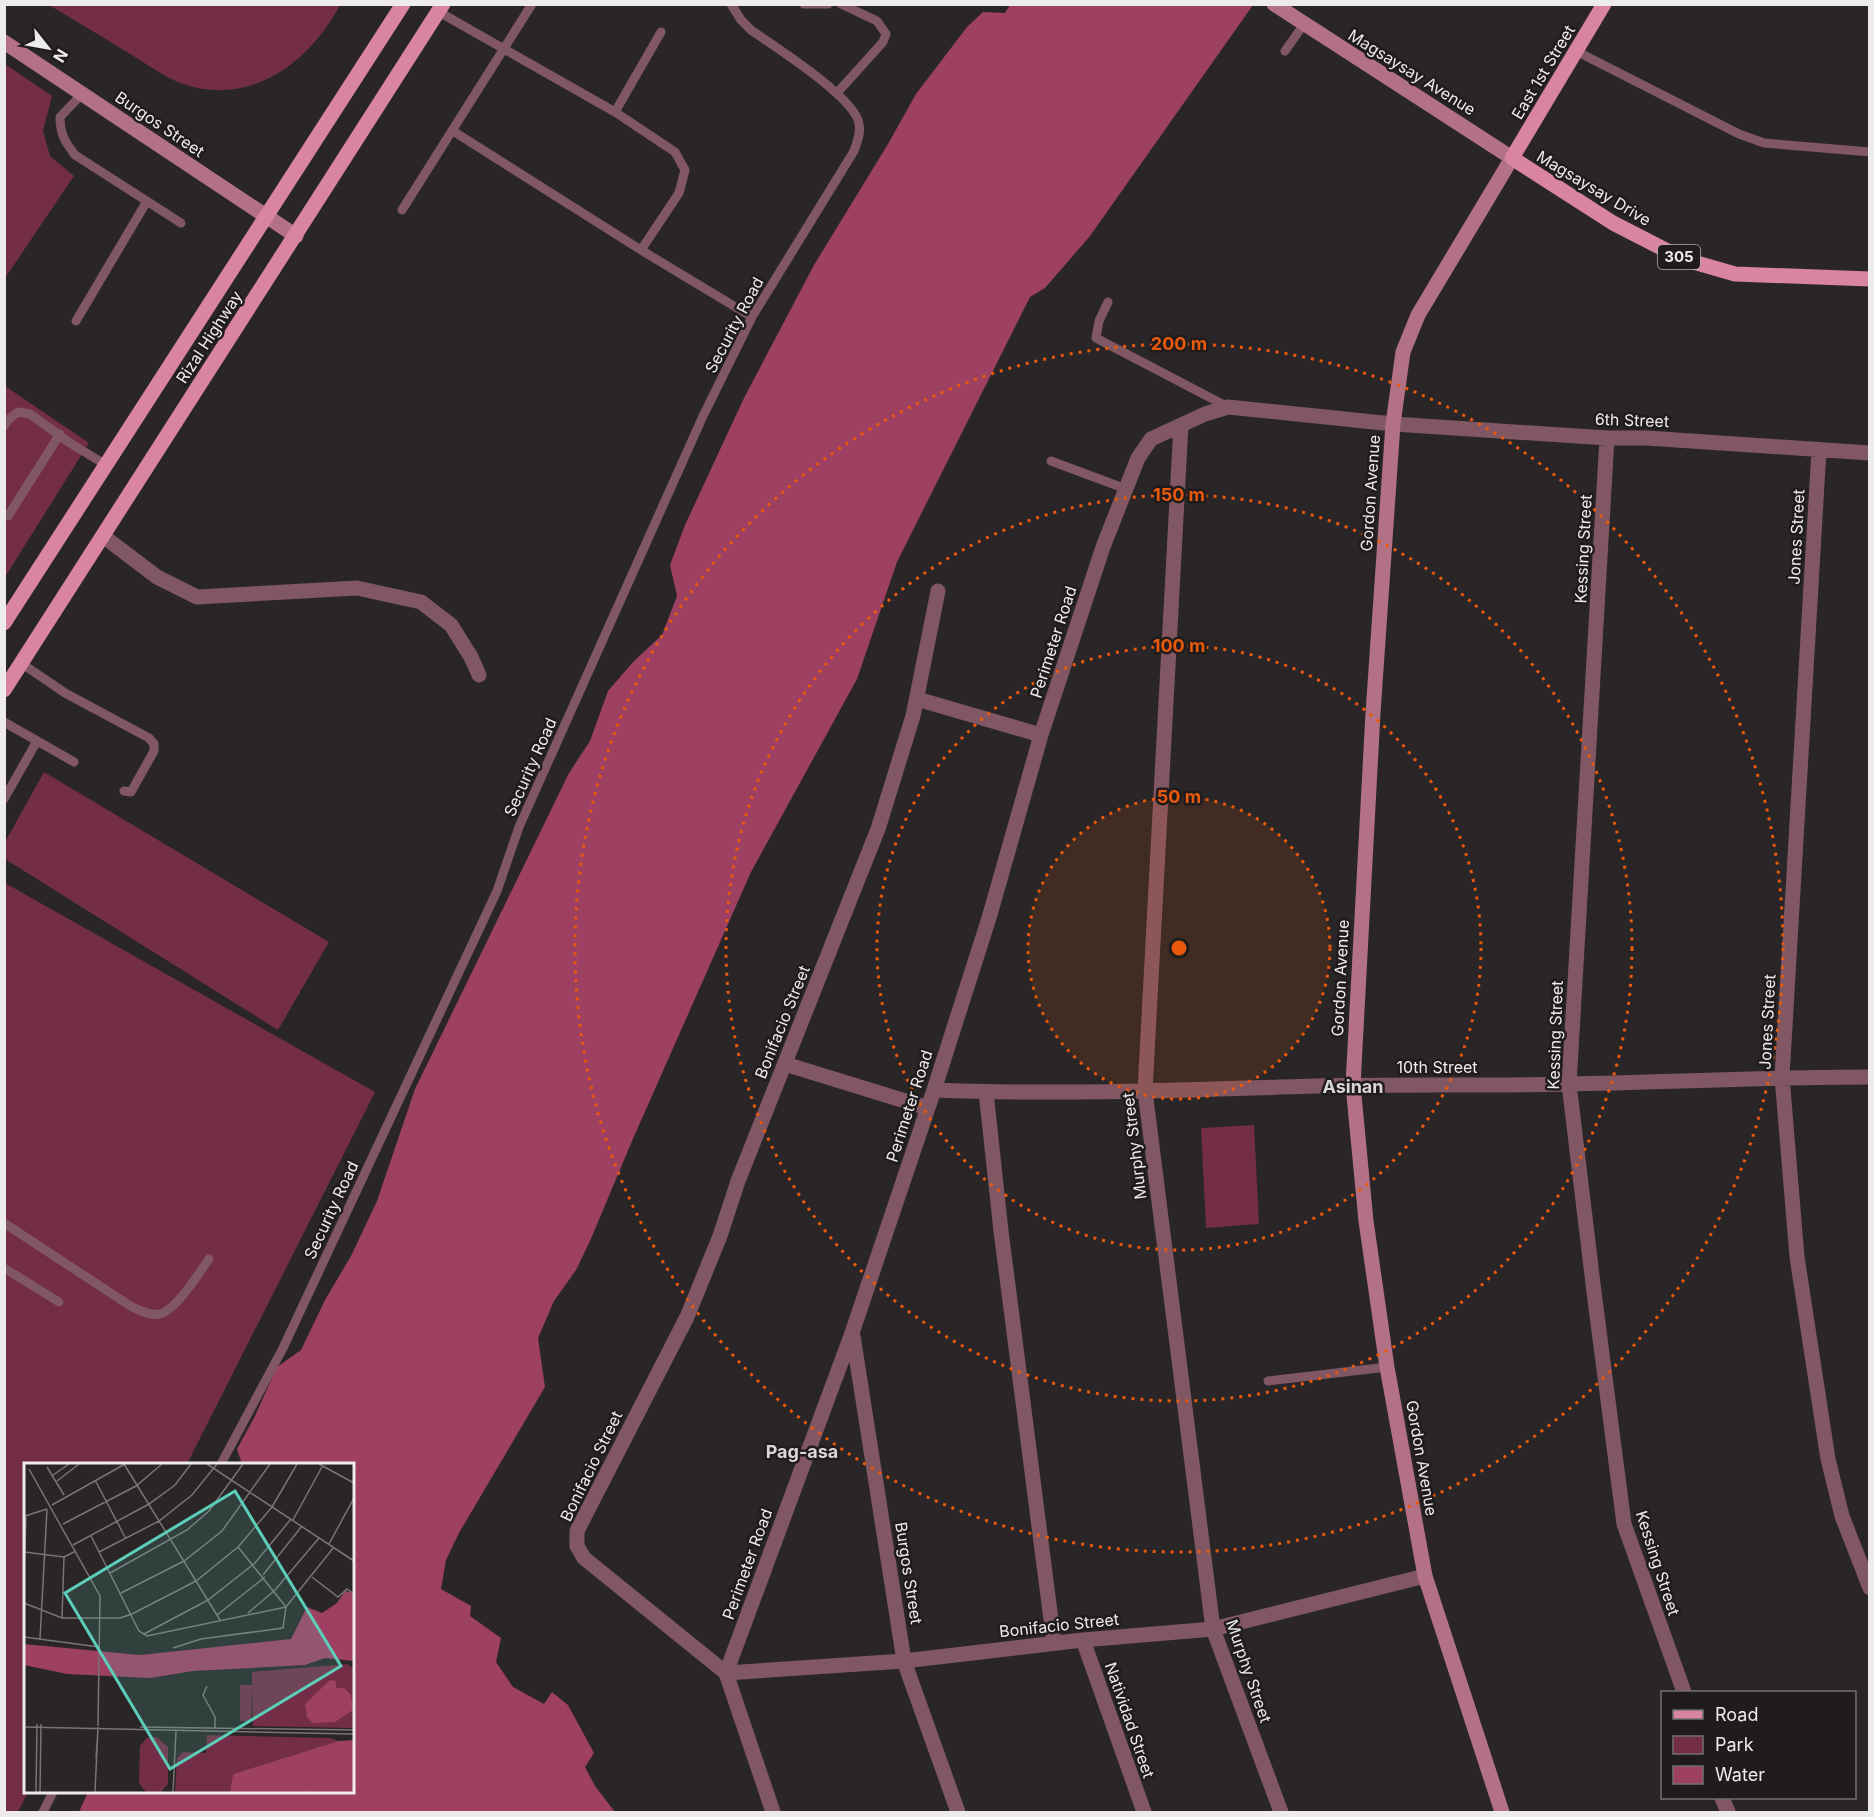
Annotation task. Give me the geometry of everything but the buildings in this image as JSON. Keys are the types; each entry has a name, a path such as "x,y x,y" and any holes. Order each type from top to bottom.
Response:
{"main road":[{"name":"Rizal Highway","path":"4,623 403,4"},
{"path":"1274,4 1300,15"},
{"name":"East 1st Street","path":"1512,158 1604,4"},
{"name":"Rizal Highway","path":"4,690 441,8"},
{"name":"Magsaysay Avenue","path":"1300,15 1512,158"},
{"name":"Burgos Street","path":"4,42 265,218 296,236"},
{"name":"Magsaysay Drive","path":"1512,158 1613,223 1683,259 1735,274 1869,279"},
{"name":"Gordon Avenue","path":"1502,1812 1425,1576 1387,1367 1366,1221 1353,1085 1373,713 1393,424 1403,352 1418,315 1512,158"}],"street":[{"name":"6th Street","path":"1228,407 1393,424 1869,453"},
{"name":"Perimeter Road","path":"726,1673 852,1333 928,1108 989,918 1041,735 1103,547 1146,445 1158,435 1228,407"},
{"name":"Murphy Street","path":"1180,425 1145,1091 1213,1629 1281,1812"},
{"name":"Kessing Street","path":"1607,438 1569,1084 1624,1524 1684,1691"},
{"name":"Jones Street","path":"1819,450 1782,1077 1797,1257 1828,1459 1842,1516 1869,1587"},
{"path":"103,536 157,577 197,597 357,588 421,602 452,625 479,675"},
{"name":"Bonifacio Street","path":"938,591 917,699 878,829 738,1181 720,1236 687,1317 577,1531 577,1546 584,1558 726,1673 904,1661 1054,1643 1213,1629 1425,1576"},
{"path":"917,699 1041,735"},
{"path":"785,1064 928,1108"},
{"name":"10th Street","path":"934,1090 1145,1091 1353,1085 1569,1084 1782,1077 1869,1077"},
{"path":"986,1092 1054,1643"},
{"name":"Burgos Street","path":"852,1333 904,1661 958,1812"},
{"name":"Natividad Street","path":"1083,1640 1144,1812"},
{"path":"726,1673 773,1812"}],"lane":[{"path":"402,210 532,4"},
{"path":"731,4 741,20 751,30 837,93 883,42 886,34 877,21 841,4"},
{"path":"804,4 828,4"},
{"path":"441,8 503,49 615,112 675,152 685,170 679,193 641,250"},
{"path":"1284,51 1300,15"},
{"path":"615,112 662,32"},
{"path":"1576,51 1738,134 1764,143 1869,152"},
{"name":"Security Road","path":"222,1463 283,1348 492,902 519,827 703,416 752,317 854,151 859,136 860,122 852,108 837,93"},
{"path":"82,94 60,117 60,131 75,155 181,223"},
{"path":"453,131 752,317"},
{"path":"76,321 147,201"},
{"path":"1108,302 1098,321 1096,338 1228,407"},
{"path":"4,426 18,412 30,414 106,465"},
{"path":"8,516 60,435"},
{"path":"1050,461 1126,489"},
{"path":"21,663 65,693 149,738 154,744 154,751 131,792 124,791"},
{"path":"4,722 74,762"},
{"path":"4,799 37,741"},
{"path":"4,1223 132,1307 147,1313 159,1314 172,1308 209,1259"},
{"path":"4,1268 59,1302"},
{"path":"1268,1381 1387,1367"},
{"path":"43,1812 52,1793"}],"green space":[{"path":"49,5 340,5 312,45 276,74 255,84 232,89 208,90 170,79"},
{"path":"5,64 52,96 43,131 50,156 74,176 5,278"},
{"path":"5,386 89,443 5,577"},
{"path":"44,772 329,942 278,1030 5,859 5,842"},
{"path":"5,883 375,1092 188,1463 24,1463 24,1793 28,1793 18,1812 5,1812"},
{"path":"1254,1125 1259,1224 1206,1228 1201,1128"}],"water":[{"path":"1010,5 1253,5 1090,236 1045,288 1030,297 897,562 857,679 751,872 590,1241 576,1270 554,1301 538,1338 545,1387 459,1533 446,1560 441,1589 471,1606 470,1616 501,1638 496,1662 513,1687 544,1704 552,1692 568,1705 594,1753 585,1767 595,1786 615,1812 79,1812 88,1793 354,1793 354,1463 242,1463 237,1449 277,1367 301,1350 325,1300 351,1256 377,1201 415,1089 569,773 590,741 608,691 634,661 662,635 677,596 670,565 685,525 744,398 814,265 916,94 967,27 983,12 1005,13"}],"district":[{"name":"Asinan","path":"1353,1087"},
{"name":"Pag-asa","path":"802,1452"}]}
